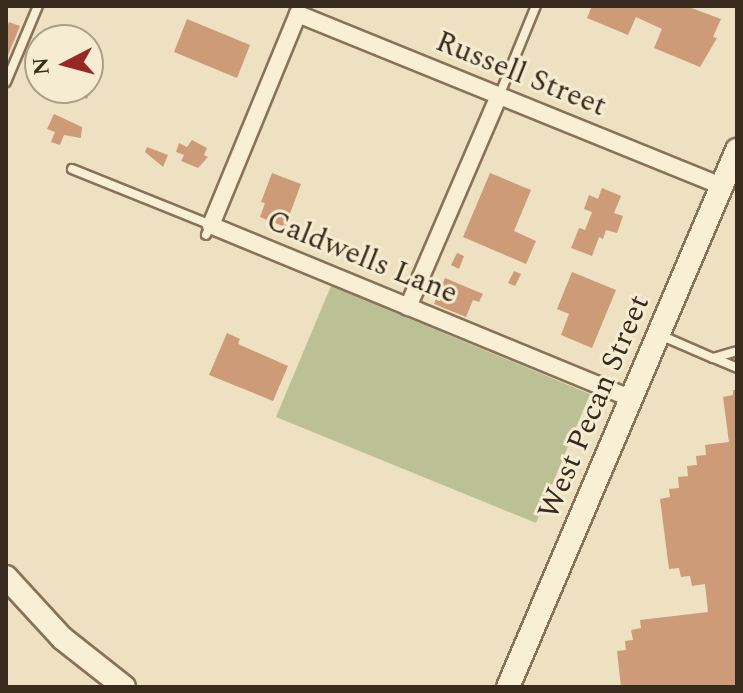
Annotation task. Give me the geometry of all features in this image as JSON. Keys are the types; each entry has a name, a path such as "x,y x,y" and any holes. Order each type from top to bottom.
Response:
{"main road":[{"name":"West Pecan Street","path":"508,687 737,150"},
{"path":"6,577 62,638 124,687"}],"street":[{"name":"Russell Street","path":"209,230 298,14 722,186"},
{"path":"408,307 499,96"},
{"name":"Caldwells Lane","path":"209,230 630,398"}],"lane":[{"path":"6,82 38,6"},
{"path":"499,96 536,6"},
{"name":"Caldwells Lane","path":"72,169 209,230"},
{"path":"658,334 737,368"},
{"path":"713,358 737,351"}],"green space":[{"path":"331,286 590,394 536,523 276,417"}],"building":[{"path":"592,6 686,6 721,19 713,37 717,38 700,67 654,48 662,29 636,17 628,35 587,18"},
{"path":"187,19 250,45 237,78 174,52"},
{"path":"9,22 20,26 6,60 6,30"},
{"path":"54,114 82,127 81,138 64,135 60,145 51,142 55,132 47,129"},
{"path":"192,140 207,148 204,155 208,157 198,168 181,161 184,155 176,152 179,143 187,147"},
{"path":"147,147 168,155 163,167 145,152"},
{"path":"272,173 301,184 285,227 260,217 265,203 261,202"},
{"path":"490,173 531,190 514,231 536,241 526,264 463,237"},
{"path":"602,188 621,196 614,213 623,216 617,233 606,230 603,239 599,237 592,256 571,248 579,228 585,230 592,212 584,209 589,195 598,199"},
{"path":"457,253 464,256 459,269 451,265"},
{"path":"514,271 521,274 515,286 508,283"},
{"path":"572,272 616,290 592,348 561,335 569,314 557,309"},
{"path":"445,278 483,294 479,302 473,300 466,317 434,304"},
{"path":"227,333 240,339 238,344 288,366 273,401 209,375"},
{"path":"733,390 737,390 737,687 621,687 617,651 626,650 625,641 633,640 631,630 641,628 640,620 708,612 705,584 692,586 690,576 681,577 679,568 669,569 660,499 670,497 669,489 679,488 678,477 688,476 687,466 697,465 696,456 706,455 705,445 729,442 723,397 733,395"}]}
